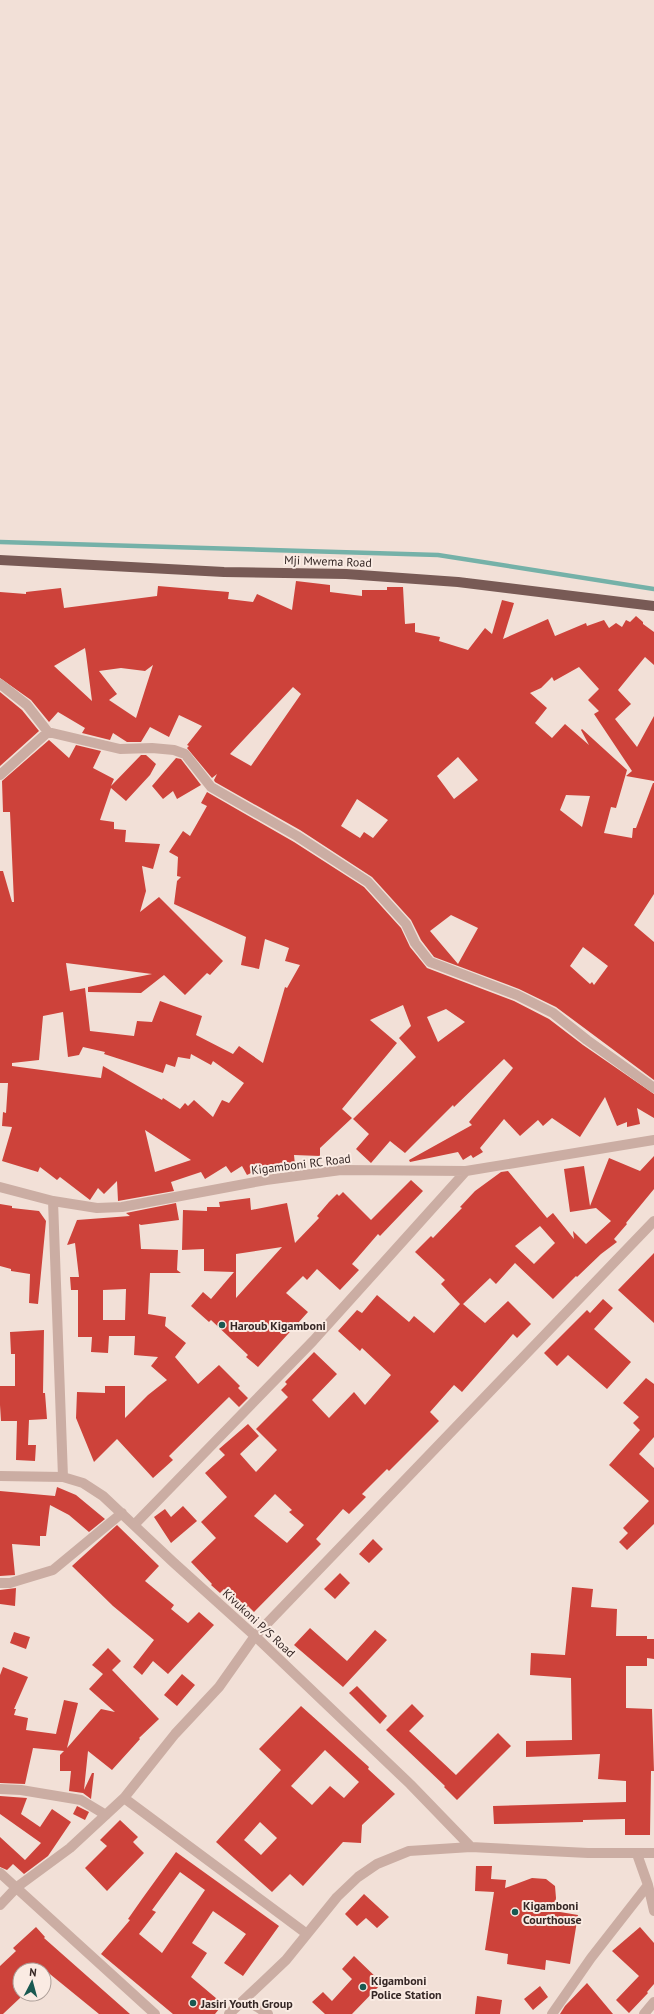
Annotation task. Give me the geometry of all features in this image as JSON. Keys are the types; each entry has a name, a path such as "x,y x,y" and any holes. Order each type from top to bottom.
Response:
{"main road":[{"name":"Mji Mwema Road","path":"0,560 224,572 346,574 406,578 458,582 654,606"}],"street":[{"path":"0,684 27,705 48,732 120,749 152,748 174,750 185,754 211,787 297,836 368,882 406,924 415,943 430,962 517,995 553,1013 587,1040 654,1088"},
{"path":"0,775 48,732"},
{"name":"Kigamboni RC Road","path":"0,1187 53,1201 97,1208 122,1207 266,1180 341,1170 466,1171 654,1140"},
{"path":"134,1525 312,1341 466,1171"},
{"path":"53,1201 63,1477"},
{"path":"0,1905 17,1887 70,1848 124,1798 175,1734 219,1687 255,1636 654,1221"},
{"name":"Kivukoni P/S Road","path":"0,1476 63,1477 83,1484 104,1496 173,1562 255,1636 410,1784 471,1847"},
{"path":"0,1583 10,1583 53,1570 122,1513"},
{"path":"0,1789 21,1790 81,1800 106,1815"},
{"path":"124,1798 307,1934"},
{"path":"229,2014 286,1960 337,1897 358,1877 377,1864 409,1851 471,1847 638,1854 654,1853"},
{"path":"638,1854 648,1885 654,1911"},
{"path":"0,1873 155,2014"},
{"path":"552,2014 590,1958 648,1885"},
{"path":"245,1999 268,2014"},
{"path":"644,2014 654,2002"}],"building":[{"path":"296,581 330,585 330,592 362,596 362,590 387,590 387,587 403,587 405,624 415,623 415,632 440,637 439,641 468,650 485,628 492,634 502,600 514,603 503,639 548,619 555,636 586,623 587,626 604,620 609,628 616,623 622,627 626,620 630,622 636,616 643,622 643,624 654,632 654,665 645,657 618,690 631,704 615,719 637,747 654,716 654,781 626,776 632,771 594,714 599,711 588,700 599,689 579,667 554,681 552,677 541,688 530,693 547,708 535,723 552,738 565,724 589,745 581,730 582,729 627,770 616,808 611,807 604,833 632,838 633,828 636,828 654,783 654,894 634,925 654,942 654,1080 556,1007 519,989 434,957 421,940 411,920 372,877 300,830 215,782 214,780 217,774 212,778 187,748 189,746 187,745 202,726 179,715 169,737 150,727 141,742 127,742 113,733 110,740 82,733 85,728 58,712 49,722 31,700 0,678 0,592 26,594 26,592 61,588 64,608 157,596 158,586 229,592 228,599 253,602 257,594 292,610","holes":["85,648 86,654 92,701 54,666","153,665 136,718 109,700 117,694 99,671 121,668 145,671","293,687 301,694 251,766 230,754","458,757 478,780 454,799 437,776","566,795 590,796 582,827 560,810","357,799 388,820 373,838 364,832 360,838 341,826","451,915 478,928 458,964 430,931","583,947 608,966 594,985 592,982 590,984 570,966"]},
{"path":"0,692 22,710 39,731 0,766"},
{"path":"49,740 69,758 76,745 101,751 93,768 114,779 111,786 141,755 146,755 156,764 150,775 126,801 111,788 100,820 114,822 114,829 126,830 125,842 160,844 153,869 142,866 146,891 140,912 159,897 223,961 210,975 207,973 185,995 164,975 141,993 88,992 88,987 152,974 66,963 70,991 85,988 90,1031 134,1036 137,1021 152,1022 160,1001 202,1016 196,1035 233,1054 239,1046 263,1063 285,987 287,988 300,965 285,961 289,948 265,939 259,969 241,965 246,937 174,904 177,881 181,877 177,876 178,857 169,852 183,831 190,836 207,806 201,803 207,792 294,842 364,887 401,928 410,947 427,968 514,1001 549,1019 583,1045 654,1094 654,1118 637,1108 640,1124 627,1127 627,1122 617,1126 605,1097 580,1137 552,1118 543,1126 538,1120 520,1136 504,1119 480,1148 483,1152 473,1158 471,1155 463,1160 458,1152 410,1162 409,1160 472,1125 469,1122 513,1068 504,1059 454,1107 453,1105 405,1153 390,1141 371,1163 356,1149 369,1134 353,1119 416,1057 399,1038 411,1026 403,1005 370,1020 397,1043 342,1109 352,1118 320,1148 320,1156 294,1155 295,1165 277,1167 261,1174 259,1169 247,1175 242,1166 231,1173 226,1166 205,1179 201,1172 171,1182 174,1191 118,1201 117,1181 104,1194 98,1188 90,1200 60,1177 57,1180 40,1167 38,1172 2,1161 12,1127 2,1126 3,1112 6,1113 8,1083 0,1083 0,871 3,871 12,902 14,902 10,812 3,812 2,781","holes":["446,1009 465,1022 438,1042 427,1017","63,1012 68,1057 79,1055 83,1047 105,1052 104,1054 163,1073 166,1064 175,1067 178,1057 190,1059 191,1054 211,1065 213,1061 244,1083 229,1103 222,1100 213,1117 194,1100 188,1106 185,1103 180,1109 163,1098 162,1100 103,1066 101,1078 12,1066 12,1063 39,1060 43,1016","145,1130 191,1160 155,1172"]},
{"path":"176,758 181,759 201,785 177,799 173,791 163,799 152,786"},
{"path":"654,1156 654,1189 614,1239 617,1242 601,1254 577,1277 576,1276 553,1299 515,1263 496,1284 490,1278 463,1304 485,1323 508,1301 531,1324 517,1338 513,1334 462,1392 454,1385 430,1412 439,1421 389,1471 387,1469 362,1494 366,1497 349,1514 343,1509 316,1539 321,1544 254,1612 248,1606 244,1610 224,1589 220,1593 211,1585 212,1584 191,1562 216,1538 201,1522 227,1497 205,1473 225,1455 219,1449 248,1424 259,1436 240,1454 256,1472 277,1450 256,1429 288,1397 281,1390 287,1384 285,1382 314,1352 337,1374 312,1400 329,1418 354,1392 365,1405 391,1375 362,1348 360,1351 338,1331 357,1310 362,1313 377,1295 409,1322 414,1316 434,1333 460,1304 441,1284 445,1280 415,1252 431,1236 433,1238 462,1208 460,1207 475,1191 501,1172 508,1171 547,1218 553,1213 574,1239 573,1231 586,1244 611,1221 596,1208 570,1212 564,1169 584,1166 590,1206 609,1158 640,1171","holes":["540,1226 555,1243 534,1264 515,1246","275,1494 292,1510 289,1512 304,1525 287,1543 254,1516"]},
{"path":"411,1180 423,1191 380,1236 378,1234 352,1264 359,1270 340,1290 317,1269 307,1280 303,1276 286,1293 308,1312 258,1367 246,1357 248,1355 211,1320 209,1322 191,1306 203,1292 211,1299 234,1272 204,1271 204,1249 182,1250 183,1210 207,1211 207,1207 220,1207 219,1202 250,1198 251,1210 287,1203 295,1243 319,1218 317,1216 329,1202 337,1194 339,1196 343,1192 371,1220","holes":["282,1247 236,1298 236,1254"]},
{"path":"176,1203 179,1220 139,1224 141,1249 178,1250 177,1270 181,1273 150,1273 148,1314 166,1317 165,1326 186,1343 175,1357 198,1384 219,1365 240,1386 238,1388 248,1398 239,1407 229,1397 169,1456 173,1460 153,1478 117,1439 94,1462 76,1418 77,1392 105,1393 105,1386 125,1386 125,1418 148,1395 167,1380 151,1366 158,1357 134,1355 135,1336 109,1336 108,1353 91,1352 92,1337 78,1337 78,1290 71,1290 70,1277 79,1277 75,1243 67,1245 77,1220 130,1216 126,1213","holes":["126,1289 125,1320 103,1320 103,1290"]},
{"path":"0,1204 12,1206 12,1208 39,1211 46,1221 38,1304 29,1303 30,1274 11,1271 11,1269 0,1266"},
{"path":"654,1253 654,1323 618,1290"},
{"path":"603,1299 613,1308 594,1329 631,1362 607,1389 568,1355 557,1366 544,1353 587,1310 590,1313"},
{"path":"44,1330 43,1393 45,1393 47,1419 29,1420 28,1445 36,1445 35,1461 16,1460 17,1421 1,1421 0,1405 0,1386 15,1386 15,1354 11,1354 10,1332"},
{"path":"646,1378 654,1384 654,1437 639,1454 654,1468 654,1524 627,1550 619,1542 628,1533 623,1528 649,1501 609,1465 640,1430 633,1423 639,1417 623,1403"},
{"path":"57,1487 76,1495 105,1519 89,1532 69,1515 50,1505 46,1536 40,1536 40,1546 12,1544 15,1575 0,1576 0,1491 55,1496"},
{"path":"183,1506 197,1521 171,1543 154,1517 165,1509 171,1517"},
{"path":"117,1525 159,1566 145,1581 174,1605 171,1609 188,1623 199,1612 214,1625 168,1674 153,1661 142,1675 133,1667 154,1640 113,1606 72,1566"},
{"path":"373,1539 383,1549 369,1563 359,1554"},
{"path":"340,1573 350,1583 335,1599 324,1589"},
{"path":"572,1587 593,1589 591,1607 617,1609 616,1636 647,1636 647,1639 654,1639 654,1659 647,1658 647,1666 626,1666 626,1708 652,1709 654,1771 651,1771 650,1835 625,1835 625,1819 583,1820 583,1822 494,1824 493,1806 626,1802 626,1781 598,1779 600,1754 526,1757 526,1741 572,1740 571,1678 530,1675 531,1653 565,1655"},
{"path":"16,1588 15,1606 0,1604 0,1590"},
{"path":"310,1628 347,1661 375,1630 387,1640 343,1687 294,1645"},
{"path":"14,1632 30,1637 26,1649 10,1643"},
{"path":"108,1648 121,1661 112,1670 159,1719 139,1738 140,1739 112,1770 88,1751 84,1790 92,1773 94,1773 91,1799 83,1793 69,1791 71,1771 60,1771 60,1755 64,1751 33,1748 25,1784 0,1783 0,1675 3,1667 28,1677 14,1709 16,1709 14,1715 28,1718 26,1730 56,1734 64,1700 78,1703 67,1748 101,1709 115,1712 89,1689 103,1674 92,1665"},
{"path":"182,1674 195,1685 177,1706 164,1695"},
{"path":"357,1686 387,1716 380,1724 349,1693"},
{"path":"412,1704 424,1716 409,1731 456,1775 498,1733 511,1746 457,1800 444,1787 445,1786 386,1730"},
{"path":"301,1706 369,1767 368,1769 395,1794 362,1825 361,1843 343,1842 303,1886 290,1874 272,1892 216,1842 281,1770 259,1749","holes":["325,1750 359,1782 344,1798 330,1786 312,1805 291,1786","260,1822 277,1838 261,1855 244,1840"]},
{"path":"0,1796 27,1798 21,1814 40,1827 52,1809 71,1822 48,1856 24,1874 13,1864 7,1870 0,1867 0,1837 25,1860 41,1843 0,1814"},
{"path":"77,1806 89,1812 85,1820 73,1814"},
{"path":"120,1820 138,1837 133,1842 144,1853 107,1891 85,1868 107,1846 100,1840"},
{"path":"176,1852 279,1926 243,1976 224,1963 246,1934 213,1911 192,1943 207,1953 191,1977 223,2004 215,2014 173,2014 101,1954 130,1920 128,1919","holes":["180,1872 205,1890 162,1953 139,1934 156,1912 152,1910"]},
{"path":"476,1866 492,1866 491,1879 506,1880 505,1888 532,1878 546,1879 555,1886 556,1898 554,1911 578,1915 570,1964 546,1960 545,1970 507,1964 508,1954 485,1950 494,1892 475,1891"},
{"path":"364,1894 389,1917 377,1928 366,1918 357,1926 345,1914"},
{"path":"36,1927 45,1937 44,1938 130,2014 99,2014 52,1976 52,1962 12,1962 12,2002 16,2002 3,2014 0,2014 0,1966 16,1951 13,1948"},
{"path":"640,1927 654,1943 654,1984 647,1992 648,1993 629,2013 616,2000 639,1976 612,1951"},
{"path":"354,1956 382,1983 352,2014 325,2014 312,2002 323,1992 332,2001 352,1979 342,1969"},
{"path":"587,1983 613,2014 560,2014 565,2006"},
{"path":"540,1986 548,1997 533,2010 524,1999"},
{"path":"477,1996 502,2000 500,2014 475,2014"}],"waterway":[{"path":"0,542 438,555 654,589"}],"place":[{"name":"Haroub Kigamboni","path":"222,1325"},
{"name":"Kigamboni Courthouse","path":"515,1912"},
{"name":"Kigamboni Police Station","path":"363,1987"},
{"name":"Jasiri Youth Group","path":"193,2003"}]}
